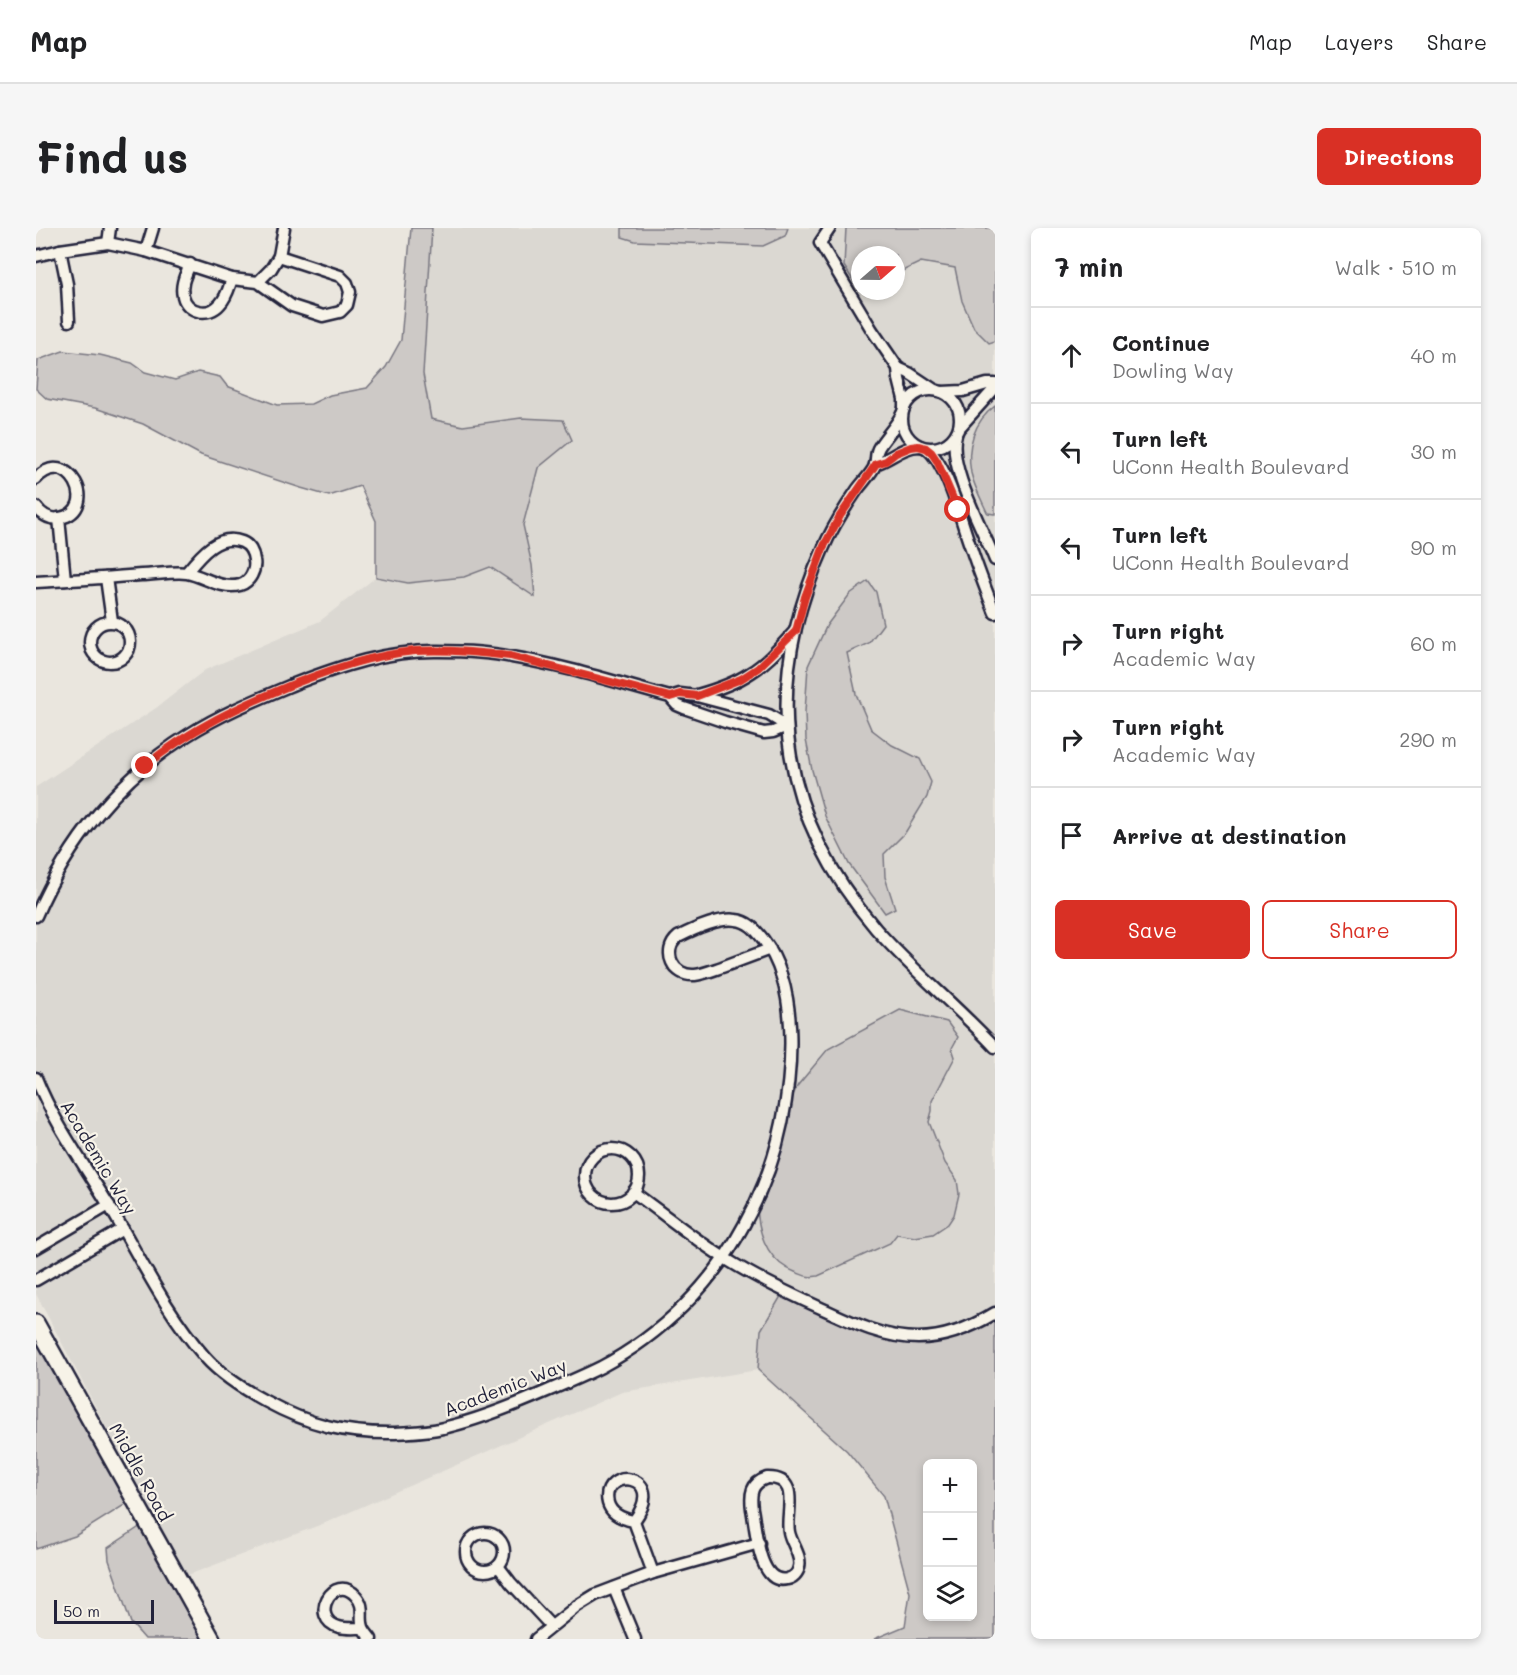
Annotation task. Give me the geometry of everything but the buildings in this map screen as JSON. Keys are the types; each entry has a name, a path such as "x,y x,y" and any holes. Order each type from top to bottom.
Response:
{"street":[{"path":"108,243 110,228"},
{"path":"146,251 153,228"},
{"path":"258,282 271,269 279,256 284,228"},
{"path":"830,228 820,243 872,330 898,368 903,425 907,435 934,456 945,475 995,613"},
{"path":"36,256 108,243 146,251 232,279 258,282 292,306 323,316 340,312 347,305 350,292 347,283 340,276 279,256"},
{"path":"60,250 68,284 69,321"},
{"path":"190,264 182,288 186,303 192,309 206,312 214,310 224,299 232,279"},
{"path":"898,368 951,398 958,407 960,418 955,452 963,483 995,560"},
{"path":"876,464 886,461 906,448 943,446 995,386 987,384 968,390 925,390 914,395 906,403 877,450 876,464 840,516 824,546 808,587 796,631 787,685 787,726 799,795 818,843 836,875 855,903 889,943 995,1047"},
{"path":"36,479 46,471 60,470 71,475 79,488 76,506 66,516 49,518 36,507"},
{"path":"59,518 65,580"},
{"path":"36,582 186,573 217,584 240,585 253,574 255,563 247,545 230,539 219,542 209,549 186,573"},
{"path":"970,548 988,542"},
{"path":"106,578 112,621"},
{"path":"697,696 749,674 796,631"},
{"path":"36,916 52,882 78,840 104,806 145,766 169,747 202,726 262,698 332,669 373,657 415,651 480,653 526,660 670,697 680,694 697,696 769,715 787,726"},
{"path":"670,697 677,705 684,708 724,723 764,733 787,726"},
{"name":"Academic Way","path":"36,1078 53,1113 174,1316 217,1369 256,1396 298,1417 339,1429 366,1433 440,1429 536,1396 588,1373 630,1349 664,1323 695,1294 724,1258 744,1225 764,1181 776,1146 785,1104 789,1067 789,1018 783,981 770,949 752,926 741,921 728,919 717,922 678,937 671,945 672,964 677,970 696,975 770,949"},
{"path":"612,1149 629,1156 638,1171 638,1180 633,1192 626,1199 613,1203 596,1198 590,1192 585,1179 587,1166 592,1158 599,1152 612,1149"},
{"path":"633,1192 724,1258 792,1294 865,1328 890,1335 917,1338 941,1335 971,1326 995,1313"},
{"path":"36,1248 109,1205"},
{"path":"36,1280 123,1229"},
{"name":"Middle Road","path":"36,1323 212,1639"},
{"path":"774,1478 783,1483 789,1493 791,1503 788,1527 800,1564 796,1574 781,1580 770,1574 763,1565 759,1543 751,1500 752,1489 760,1480 774,1478"},
{"path":"634,1521 653,1573"},
{"path":"536,1639 577,1606 595,1595 653,1573 759,1543"},
{"path":"498,1566 551,1626"},
{"path":"614,1588 635,1639"},
{"path":"363,1628 371,1639"}],"shaded area":[{"path":"411,228 432,228 423,374 431,419 463,426 521,418 563,420 572,440 538,468 523,525 532,565 535,597 490,567 464,577 408,583 376,577 376,521 360,486 329,496 301,488 201,455 143,424 95,408 47,399 36,389 38,360 63,351 100,355 132,363 145,372 175,380 198,372 220,377 227,386 277,405 311,404 330,395 367,388 386,367 401,340"},
{"path":"426,228 995,228 995,1415 917,1417 758,1370 622,1392 325,1523 188,1575 156,1521 36,1294 36,787 156,708 205,670 320,621 376,577"},
{"path":"622,228 788,228 785,236 763,246 635,241 622,237"},
{"path":"846,228 995,228 995,341 989,343 974,328 962,301 955,268 921,262 905,270 905,246 851,246 851,277 844,266"},
{"path":"995,406 994,514 987,512 976,488 971,473 970,454 977,427"},
{"path":"868,581 876,592 883,624 869,643 847,653 856,694 871,729 892,745 920,759 931,782 927,797 905,833 884,854 885,877 895,908 885,913 849,864 825,816 806,740 808,666 827,625 850,594"},
{"path":"900,1010 947,1022 958,1037 952,1048 955,1057 932,1101 929,1122 945,1163 957,1180 959,1194 954,1215 948,1224 933,1234 915,1237 897,1234 890,1243 818,1276 804,1276 786,1268 772,1255 763,1238 758,1219 757,1209 785,1111 798,1085 828,1049"},
{"path":"784,1291 881,1333 926,1338 995,1313 995,1639 874,1639 905,1626 910,1593 884,1496 847,1451 758,1370 761,1330"},
{"path":"36,1323 134,1499 75,1536 36,1549"},
{"path":"147,1522 212,1639 145,1639 131,1623 109,1560 108,1548"}],"route":[{"path":"145,766 190,733 252,702 332,669 373,657 397,653 463,651 510,656 670,697 680,694 697,696 749,674 796,631 805,597 824,546 849,501 876,464 911,447 926,448 945,475 958,510"}]}
